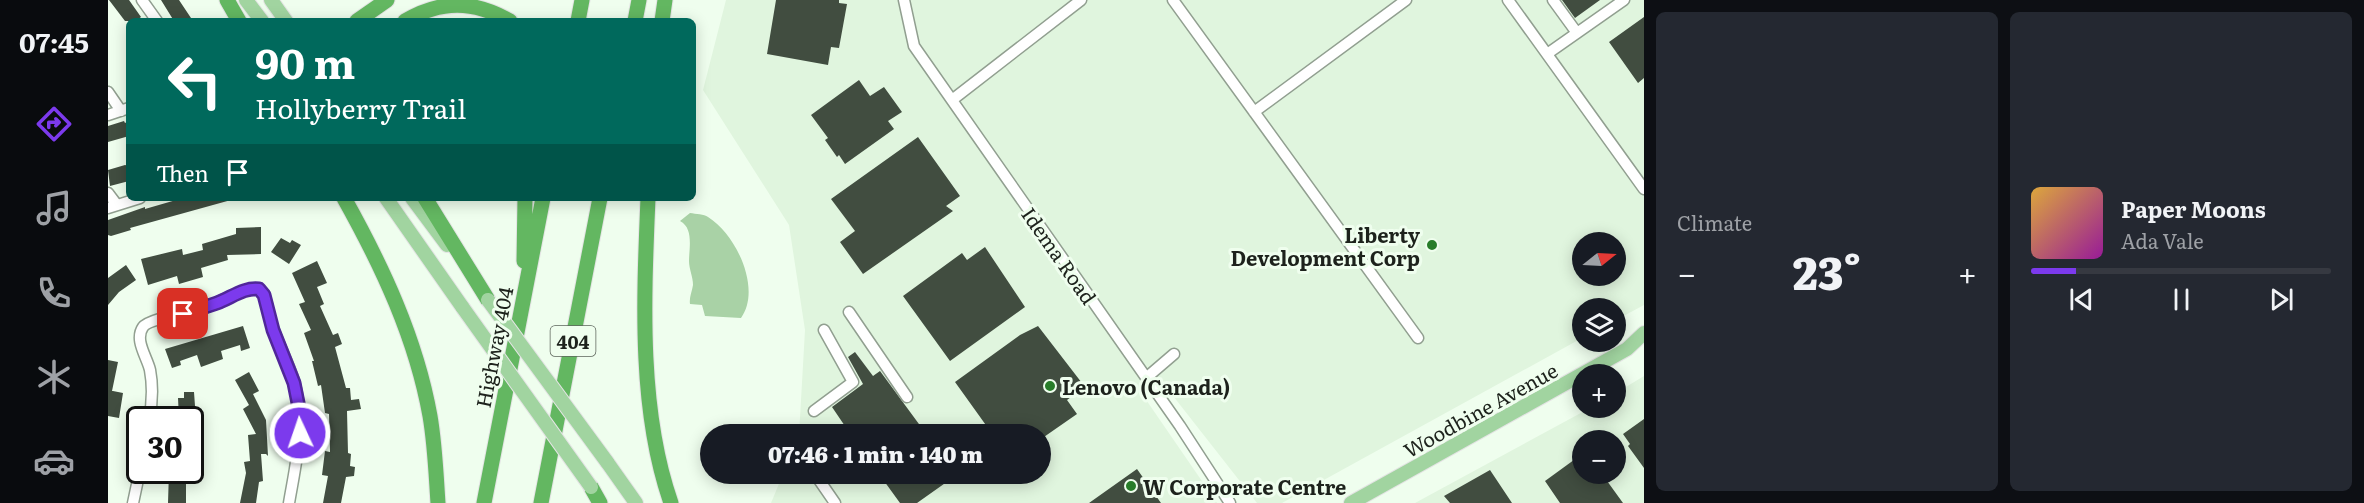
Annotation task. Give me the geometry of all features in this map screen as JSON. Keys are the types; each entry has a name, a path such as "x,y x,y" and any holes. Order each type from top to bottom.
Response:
{"highway":[{"path":"227,0 237,18"},
{"path":"361,18 387,0"},
{"path":"579,18 582,0"},
{"path":"636,18 639,0"},
{"path":"662,18 665,0"},
{"path":"409,18 438,4 461,3 488,8 505,18"},
{"path":"346,201 389,288 414,352 430,417 438,503"},
{"path":"426,201 488,300"},
{"path":"523,303 525,201"},
{"name":"Highway 404","path":"484,503 542,201"},
{"name":"404","path":"543,503 599,201"},
{"path":"648,201 644,282 648,388 663,482 671,503"},
{"path":"591,487 601,503"}],"main road":[{"path":"246,0 260,18"},
{"path":"271,0 284,18"},
{"path":"388,201 591,487"},
{"path":"414,201 636,503"},
{"name":"Woodbine Avenue","path":"1351,503 1627,350 1644,333"},
{"name":"Woodbine Avenue","path":"1627,350 1644,347"}],"street":[{"path":"142,0 155,18"},
{"name":"Idema Road","path":"904,0 914,46 1146,378 1230,503"},
{"path":"952,100 1081,0"},
{"path":"1173,0 1418,338"},
{"path":"1254,112 1406,0"},
{"path":"1508,0 1644,189"},
{"path":"1553,0 1577,33"},
{"path":"1547,54 1624,0"},
{"path":"108,92 125,110 108,115"},
{"path":"108,193 112,206 130,201"},
{"path":"151,406 150,369 140,336 143,326 157,318 183,314 213,305 251,288 259,289 264,295 273,330 291,371 298,399 300,438 289,503"},
{"path":"849,312 907,397"},
{"path":"814,411 853,382 824,330"},
{"path":"1146,378 1174,354"},
{"path":"133,503 137,484"},
{"path":"822,484 835,503"}],"shaded area":[{"path":"726,0 1644,0 1644,305 1626,315 1626,298 1572,298 1572,344 1282,503 1257,503 1159,378 1140,391 1217,503 771,503 779,484 1051,484 1051,424 800,424 805,330 789,225 703,90"},
{"path":"690,213 708,217 718,225 728,236 743,263 749,292 747,306 741,318 705,316 702,305 690,304 693,285 689,264 690,239 687,229 680,221"},
{"path":"1644,376 1644,503 1415,503 1572,418 1626,418 1626,387"}],"building":[{"path":"109,0 129,0 141,17 126,18 125,21"},
{"path":"161,0 179,0 191,18 172,18"},
{"path":"776,0 839,0 839,3 847,4 839,48 831,47 828,65 767,54"},
{"path":"1562,0 1600,0 1575,18"},
{"path":"1644,17 1644,78 1638,83 1609,42"},
{"path":"859,80 870,96 884,87 902,112 888,121 894,129 845,164 825,140 828,138 811,115"},
{"path":"124,121 126,137 108,142 108,126"},
{"path":"918,137 960,196 946,206 953,211 863,274 840,242 855,231 831,199"},
{"path":"126,165 126,182 110,186 108,170"},
{"path":"173,201 227,201 108,235 108,220 145,207 145,209"},
{"path":"261,227 261,254 227,255 228,260 201,268 203,277 179,284 177,276 148,285 141,259 182,249 183,255 203,250 202,244 236,234 236,228"},
{"path":"281,238 301,245 289,264 271,252"},
{"path":"985,247 1025,307 950,361 903,296 962,253 967,260"},
{"path":"317,261 327,283 317,287 324,304 320,306 333,335 338,333 342,344 335,347 346,388 350,388 351,400 359,399 361,409 347,411 348,453 351,454 350,466 355,467 354,476 346,477 341,503 323,503 328,476 322,475 325,451 330,452 329,414 325,413 321,385 318,386 312,361 314,361 304,333 311,330 299,304 305,302 292,273"},
{"path":"126,265 136,280 119,292 108,305 108,278"},
{"path":"243,326 250,348 241,351 240,345 221,351 223,359 201,367 197,355 180,361 181,365 172,368 165,349"},
{"path":"1038,326 1085,387 1067,400 1077,414 1051,432 1051,424 985,424 955,382 1020,335"},
{"path":"855,352 873,376 880,371 919,424 844,424 832,407 863,384 848,357"},
{"path":"108,360 118,362 112,391 123,393 119,418 108,416"},
{"path":"249,372 259,391 253,394 266,420 268,456 261,454 263,481 259,482 256,503 240,503 246,473 244,462 250,461 248,435 256,434 243,409 249,405 235,380"},
{"path":"184,392 194,392 195,406 178,406 178,398 184,398"},
{"path":"1644,419 1644,468 1628,446 1630,444 1626,438 1626,432"},
{"path":"1572,461 1572,484 1609,484 1623,503 1560,503 1545,481"},
{"name":"W Corporate Centre","path":"1137,469 1161,503 1089,503"},
{"path":"1490,470 1512,503 1450,503 1444,496"},
{"path":"169,484 186,484 186,503 168,503"},
{"path":"886,484 944,484 917,503 900,503"}],"place":[{"name":"Liberty Development Corp","path":"1432,245"},
{"name":"Lenovo (Canada)","path":"1050,386"},
{"name":"W Corporate Centre","path":"1131,486"}],"route":[{"path":"183,314 234,297 251,288 259,289 264,295 268,316 294,383 300,416 300,433"}]}
